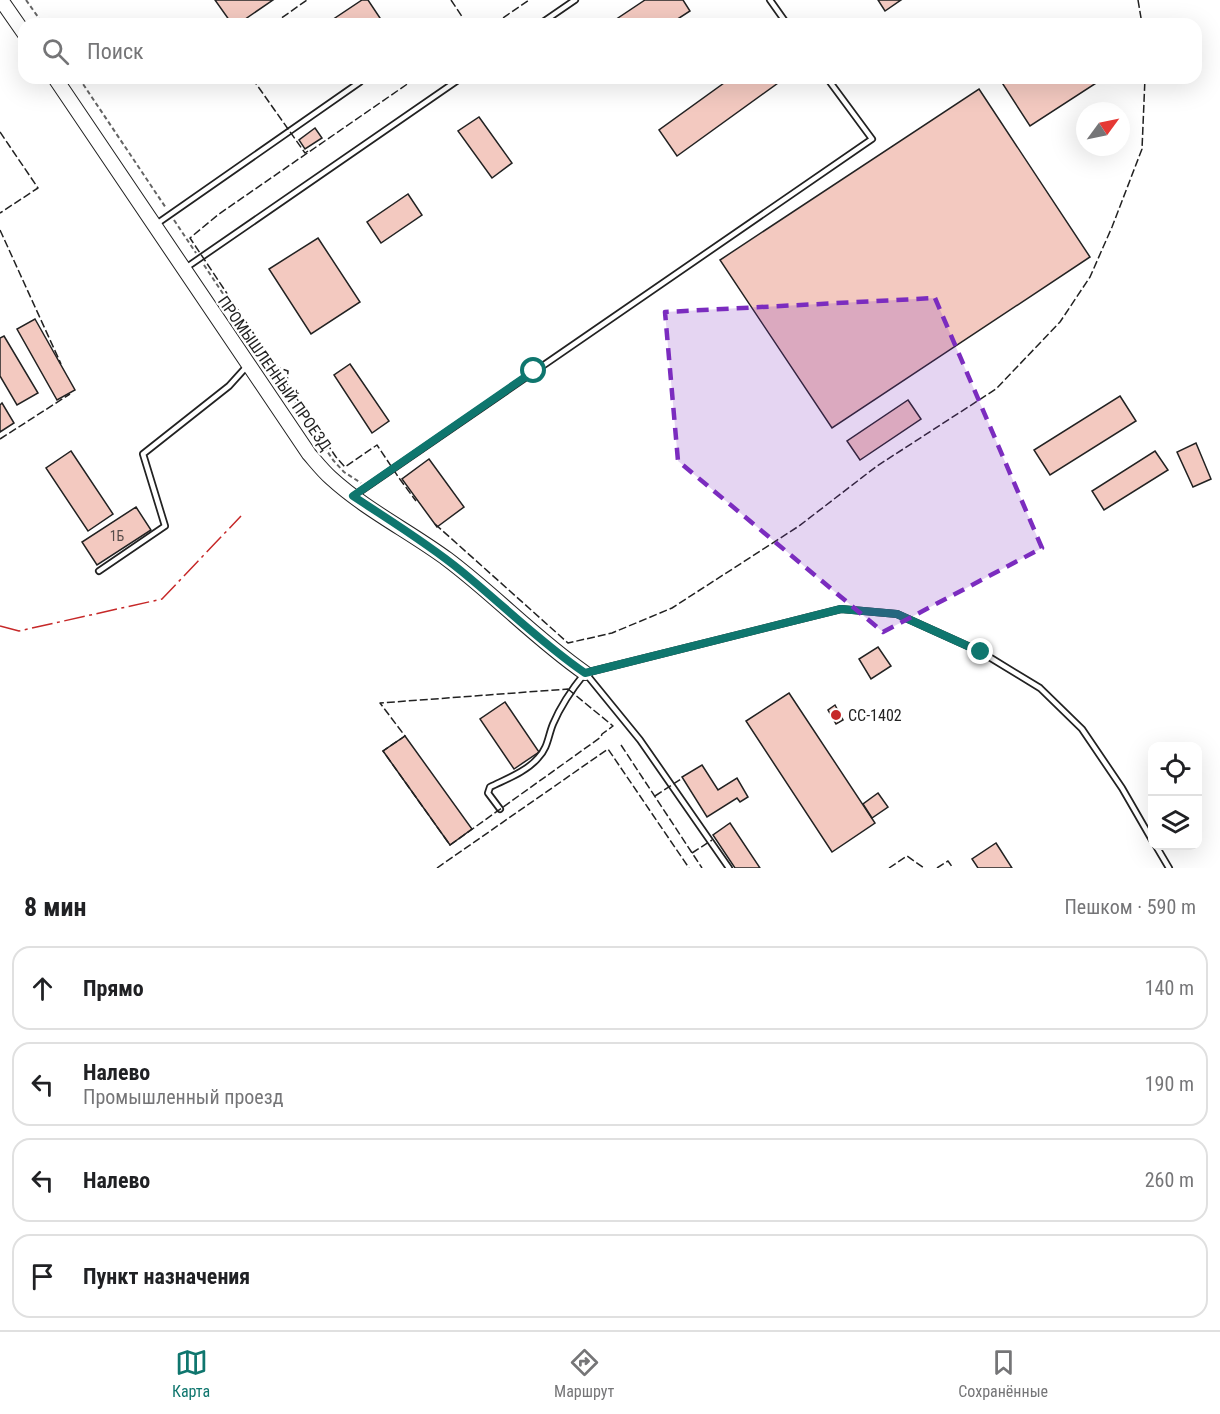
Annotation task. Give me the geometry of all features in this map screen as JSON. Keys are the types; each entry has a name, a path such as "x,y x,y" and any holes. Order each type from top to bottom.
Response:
{"street":[{"path":"1,0 18,24"},
{"name":"ПРОМЫШЛЕННЫЙ ПРОЕЗД","path":"59,84 309,454 330,477 353,496 446,559 500,602 557,653 585,673"}],"lane":[{"path":"549,18 575,0"},
{"path":"770,0 783,18"},
{"path":"155,225 357,84"},
{"path":"184,269 452,84"},
{"path":"353,496 872,139 831,84"},
{"path":"99,571 165,526 143,454 229,386 248,365"},
{"path":"500,809 488,793 490,787 520,772 538,758 548,743 552,726 570,691 585,673 841,609 897,614 981,652 1040,688 1082,729 1122,788 1148,833"},
{"path":"585,673 640,740 729,868"},
{"path":"1158,850 1169,868"}],"path":[{"path":"26,0 38,18"},
{"path":"83,84 333,460 344,472 367,487"}],"highlighted area":[{"path":"935,298 1042,548 883,632 678,461 665,312"}],"building":[{"path":"215,0 273,0 247,18 228,18"},
{"path":"362,0 368,0 380,18 335,18"},
{"path":"645,0 683,0 690,11 679,18 618,18"},
{"path":"878,0 901,0 885,11"},
{"path":"723,84 777,84 677,156 659,130"},
{"path":"1003,84 1095,84 1030,126"},
{"path":"979,89 1090,257 832,428 720,260"},
{"path":"479,117 512,163 492,178 458,131"},
{"path":"315,128 322,138 305,149 299,140"},
{"path":"408,194 422,215 381,243 367,222"},
{"path":"318,238 360,302 311,334 269,269"},
{"path":"35,319 75,390 57,400 17,329"},
{"path":"4,336 38,393 17,405 0,376 0,338"},
{"path":"350,364 389,421 372,433 334,375"},
{"path":"1120,396 1136,421 1050,475 1034,450"},
{"path":"908,400 921,419 860,460 847,441"},
{"path":"2,403 14,423 0,432 0,405"},
{"path":"1196,443 1211,479 1193,487 1177,452"},
{"path":"71,451 113,514 88,531 46,468"},
{"path":"1155,451 1168,470 1104,510 1092,491"},
{"path":"429,459 464,507 437,527 402,479"},
{"path":"136,507 151,530 97,565 82,542"},
{"path":"878,647 891,666 871,679 859,659"},
{"path":"789,693 875,823 832,852 746,721"},
{"path":"505,702 539,752 514,769 480,719"},
{"name":"СС-1402","path":"835,705 843,720 836,724 828,710"},
{"path":"405,736 472,829 450,845 383,751"},
{"path":"702,765 718,790 737,778 748,797 740,802 737,798 707,817 682,777"},
{"path":"878,793 888,807 872,818 863,804"},
{"path":"730,823 760,868 735,868 713,835"},
{"path":"996,843 1012,868 978,868 972,859"}],"fence":[{"path":"282,18 307,0"},
{"path":"451,0 463,18"},
{"path":"503,18 529,0"},
{"path":"1138,0 1141,18"},
{"path":"256,84 305,153 308,151"},
{"path":"407,84 219,214 190,238 276,367 288,371 287,384 336,457 345,467 377,445 416,501"},
{"path":"435,524 568,643 612,633 672,608 799,526 877,466 996,389 1060,322 1090,277 1142,149 1145,84"},
{"path":"0,132 38,188 0,213"},
{"path":"0,230 61,364"},
{"path":"0,439 70,394"},
{"path":"568,689 613,726 601,737 450,845 383,751 405,736 380,703 568,689"},
{"path":"621,745 702,868"},
{"path":"437,868 608,749 689,868"},
{"path":"655,796 681,779"},
{"path":"692,853 712,840"},
{"path":"889,868 907,856 924,868"},
{"path":"937,868 948,861 953,868"}],"power":[{"path":"0,626 19,631 162,599 241,516"}],"place":[{"name":"СС-1402","path":"836,715"}],"route":[{"path":"534,371 353,496 446,559 500,602 557,653 585,673 841,609 897,614 981,652"}]}
